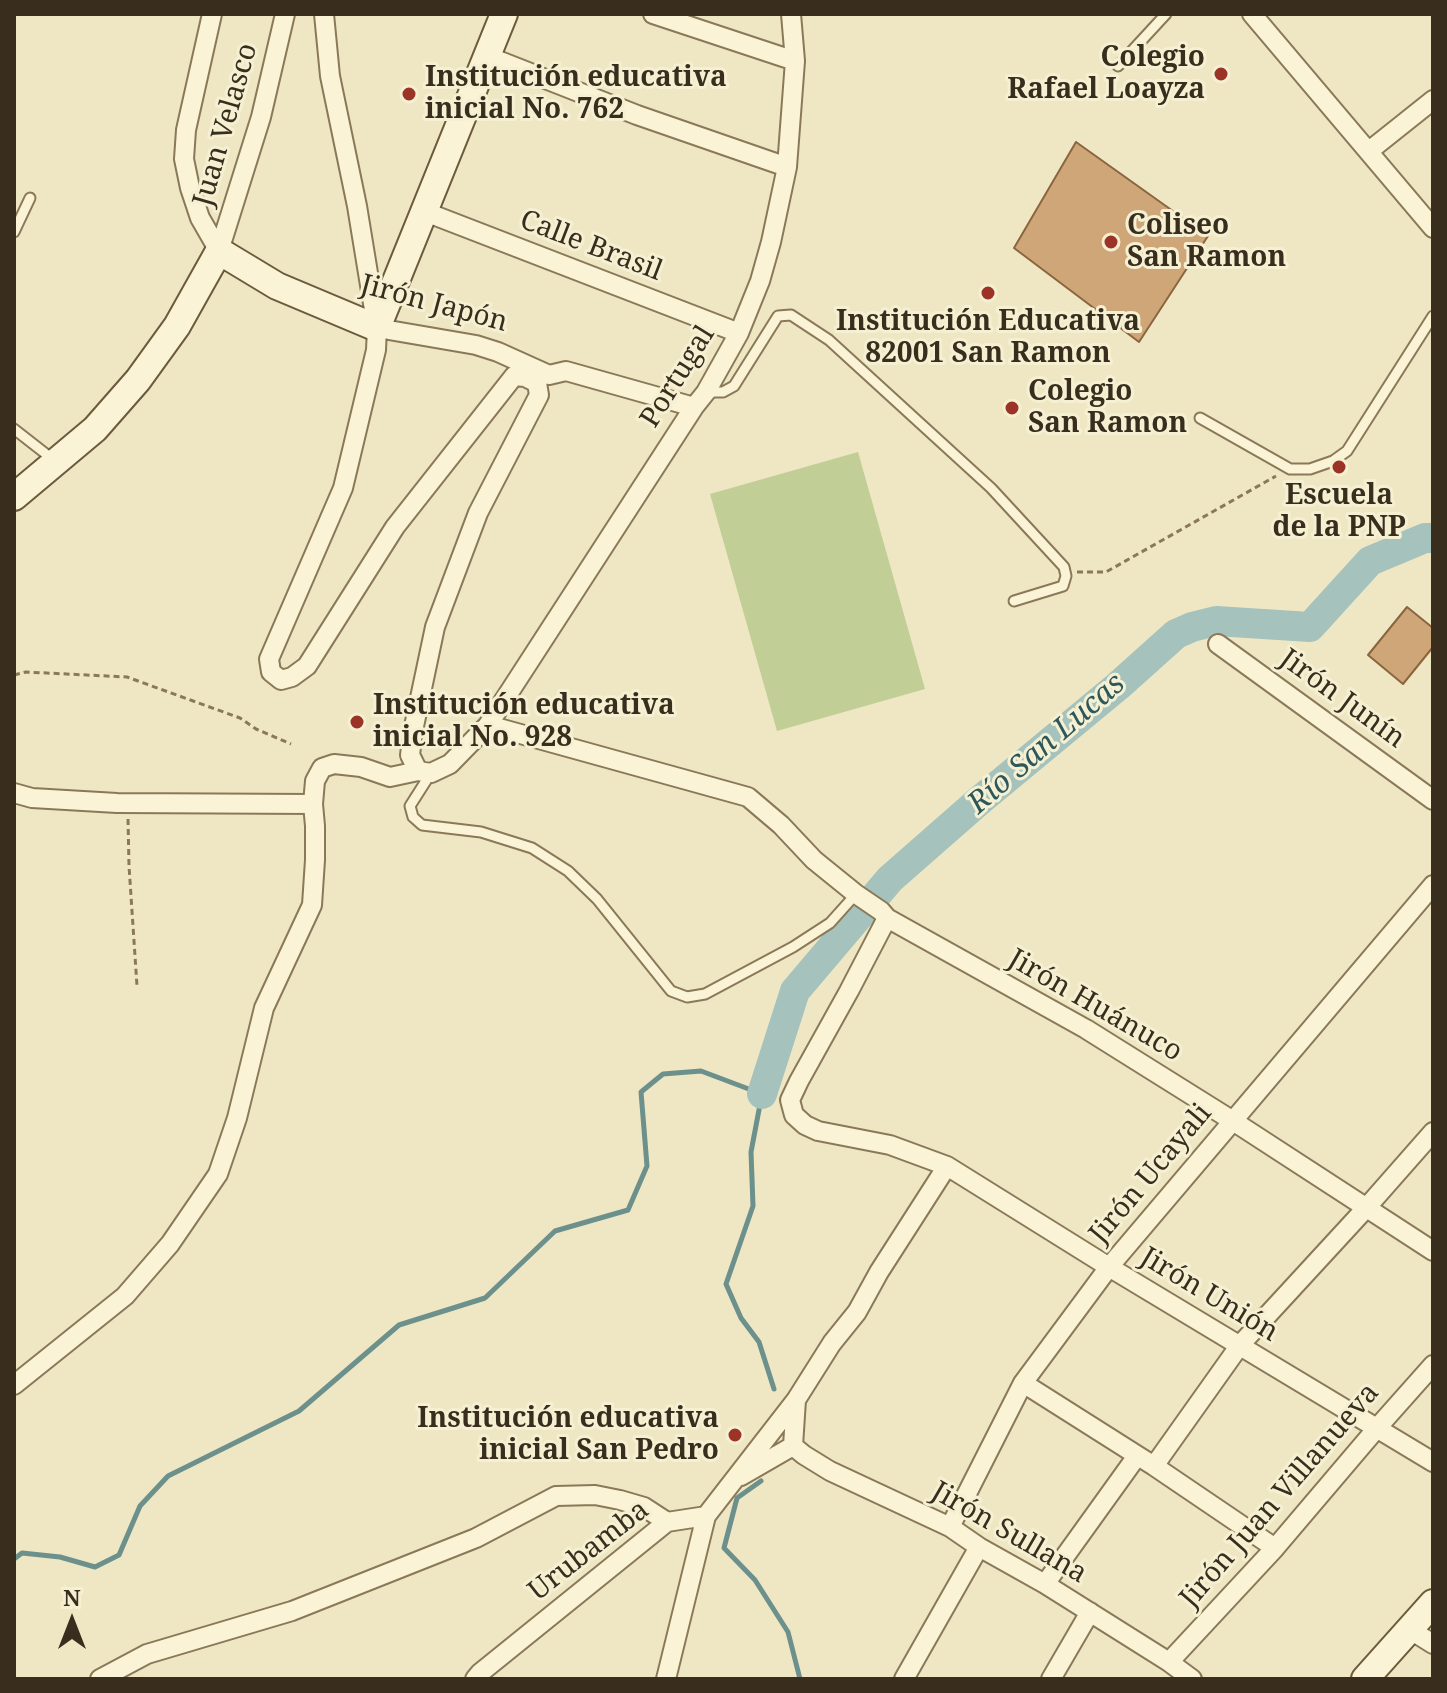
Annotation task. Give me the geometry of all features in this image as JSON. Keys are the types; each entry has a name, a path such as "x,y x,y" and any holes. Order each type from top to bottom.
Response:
{"street":[{"path":"14,497 95,429 138,380 177,326 219,251 200,218 184,159 186,130 212,14"},
{"name":"Juan Velasco","path":"219,251 261,117 285,14"},
{"path":"324,14 330,76 357,206 377,328 376,350 343,488 269,659 271,672 281,680 292,677 307,666 395,527 514,376 543,379 539,395 478,513 435,627 410,755 424,772"},
{"path":"377,328 504,14"},
{"path":"653,14 795,61"},
{"name":"Portugal","path":"424,772 450,764 488,725 706,392 739,333 768,255 787,167 795,61 791,14"},
{"path":"1252,14 1433,228"},
{"path":"487,56 637,115 787,167"},
{"path":"1369,151 1433,100"},
{"name":"Calle Brasil","path":"423,211 739,333"},
{"name":"Jirón Japón","path":"219,251 277,286 377,328 476,345 498,352 543,379 566,371 694,407"},
{"name":"Jirón Junín","path":"1218,644 1433,800"},
{"name":"Jirón Huánuco","path":"488,725 748,797 781,825 814,860 884,914 1086,1029 1433,1251"},
{"path":"14,1385 125,1296 170,1244 218,1174 237,1118 264,1008 312,905 313,804 315,781 322,768 334,764 361,767 390,777 424,772"},
{"path":"14,793 32,798 128,803 313,804"},
{"name":"Jirón Ucayali","path":"950,1527 1023,1383 1109,1267 1433,885"},
{"name":"Jirón Unión","path":"884,914 790,1100 794,1115 818,1131 890,1145 947,1166 1433,1462"},
{"path":"1154,1466 1240,1345 1433,1132"},
{"path":"666,1679 706,1516 796,1400 832,1343 857,1312 947,1166"},
{"name":"Jirón Juan Villanueva","path":"1169,1662 1275,1548 1433,1365"},
{"path":"1023,1383 1275,1548"},
{"path":"735,1480 793,1446 796,1400"},
{"name":"Jirón Sullana","path":"793,1446 830,1471 950,1527 1090,1612 1192,1679"},
{"path":"1045,1584 1137,1456"},
{"path":"100,1679 147,1654 292,1611 476,1538 556,1496 595,1495 620,1500 644,1507 667,1522"},
{"name":"Urubamba","path":"480,1677 667,1522 706,1516"},
{"path":"904,1679 979,1547"},
{"path":"1365,1679 1433,1603"},
{"path":"1051,1679 1090,1612"},
{"path":"1409,1629 1433,1644"}],"lane":[{"path":"1118,66 1166,14"},
{"path":"14,232 30,198"},
{"path":"706,392 723,392 734,386 778,316 791,315 829,340 979,477 1064,567 1066,576 1063,586 1014,601"},
{"path":"1200,418 1290,469 1310,469 1333,461 1347,451 1433,316"},
{"path":"14,429 56,462"},
{"path":"424,772 410,806 413,817 422,825 481,832 532,848 568,871 597,899 671,991 687,997 705,994 793,947 830,923 859,896"}],"path":[{"path":"1064,567 1080,574 1106,572 1290,469"},
{"path":"14,675 26,672 127,677 240,718 256,729 291,744"},
{"path":"128,803 137,986"}],"green space":[{"path":"858,452 925,689 777,731 710,494"}],"building":[{"name":"Coliseo San Ramon","path":"1076,142 1208,236 1139,342 1014,248"},
{"path":"1407,607 1433,628 1433,647 1403,684 1368,655"}],"waterway":[{"name":"Río San Lucas","path":"762,1094 795,991 890,879 1176,634 1216,621 1310,627 1370,561 1425,538 1433,538"},
{"path":"14,1559 22,1553 60,1557 95,1567 119,1555 140,1506 168,1476 299,1411 399,1325 485,1298 555,1231 628,1210 647,1166 641,1092 663,1074 701,1071 762,1094 751,1152 753,1206 726,1284 741,1318 759,1342 774,1389"},
{"path":"761,1481 737,1498 724,1548 755,1580 788,1632 800,1679"}],"place":[{"name":"Colegio Rafael Loayza","path":"1221,74"},
{"name":"Institución educativa inicial No. 762","path":"409,94"},
{"name":"Coliseo San Ramon","path":"1111,242"},
{"name":"Institución Educativa 82001 San Ramon","path":"988,293"},
{"name":"Colegio San Ramon","path":"1012,408"},
{"name":"Escuela de la PNP","path":"1339,467"},
{"name":"Institución educativa inicial No. 928","path":"357,722"},
{"name":"Institución educativa inicial San Pedro","path":"735,1435"}]}
